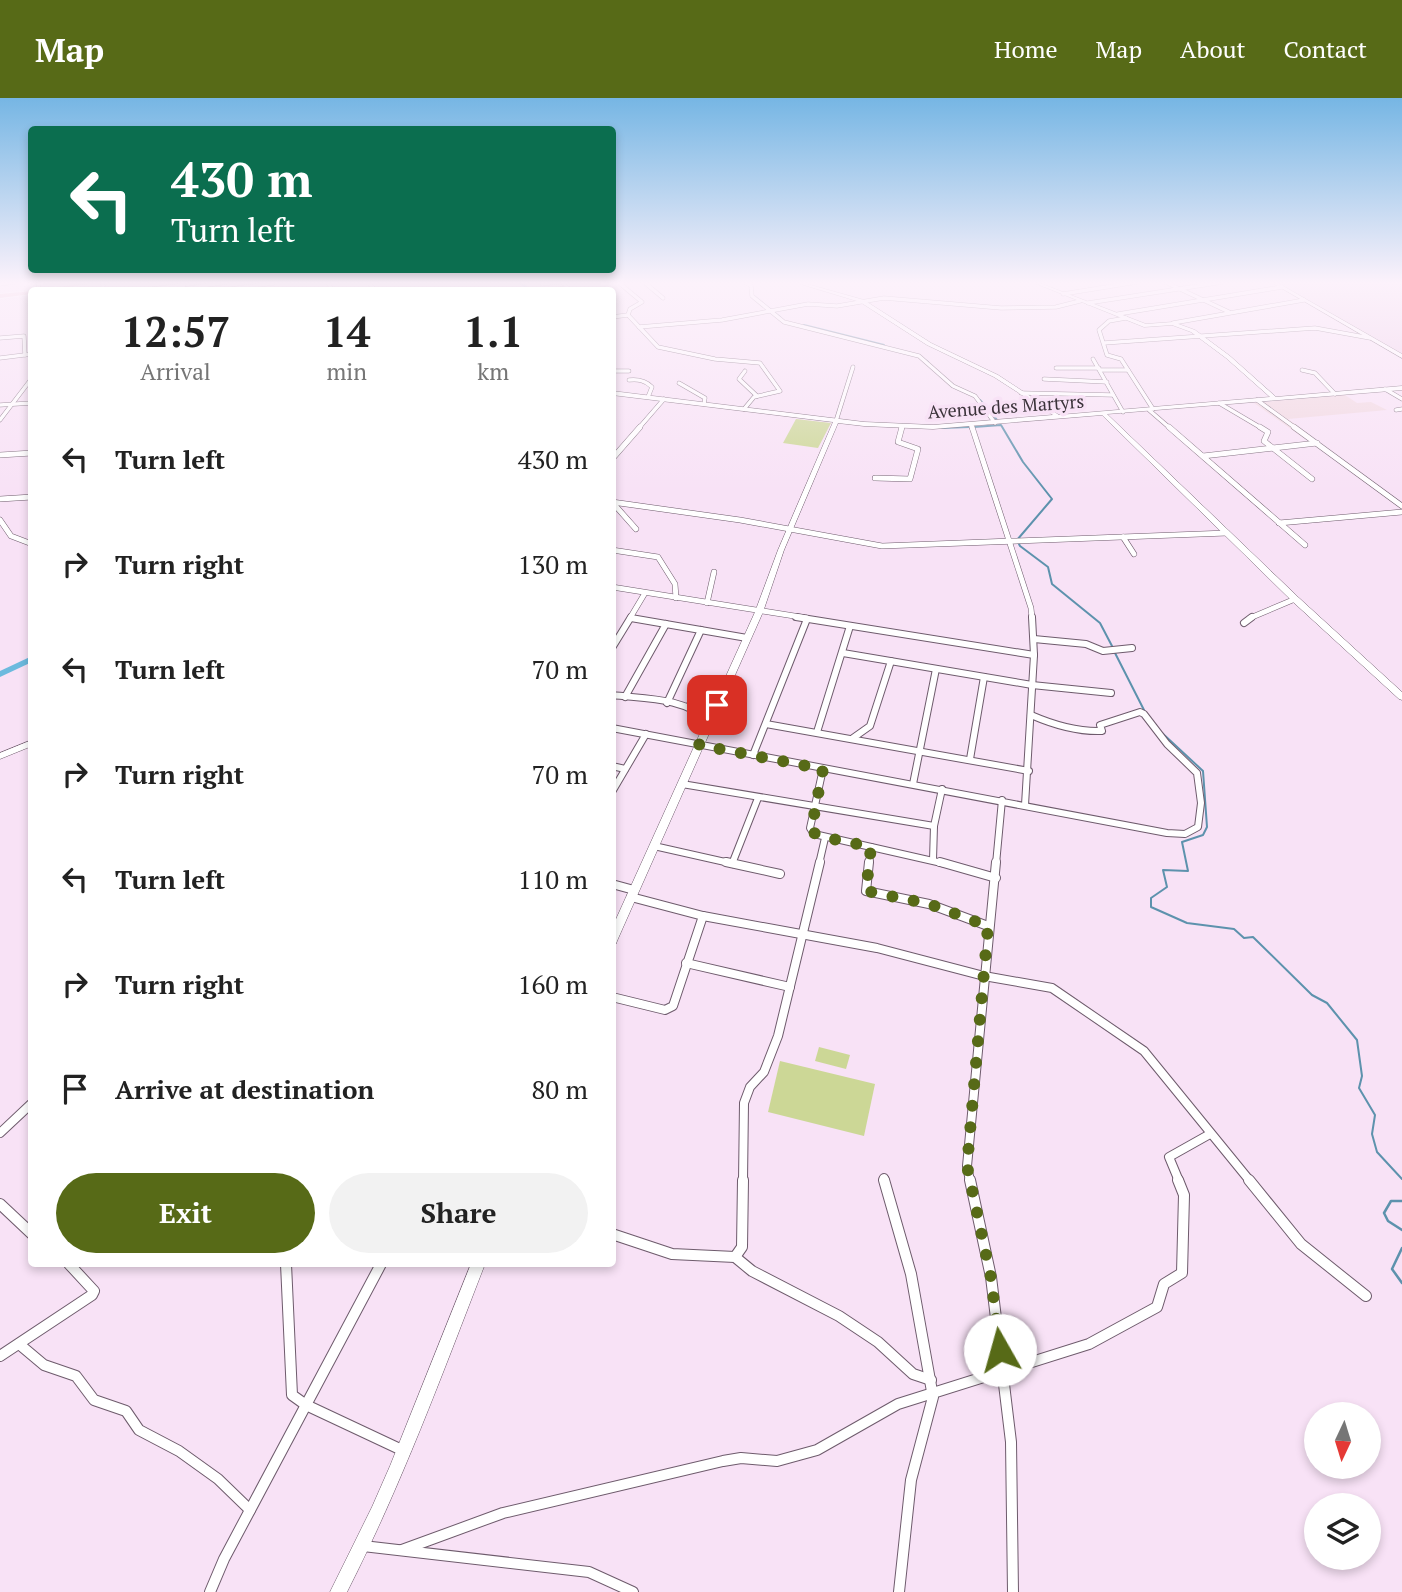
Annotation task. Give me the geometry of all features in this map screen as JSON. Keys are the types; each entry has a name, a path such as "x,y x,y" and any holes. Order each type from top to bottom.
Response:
{"street":[{"path":"682,352 715,359 760,363 780,390 751,398 744,409"},
{"path":"902,352 919,356 953,386 975,396 995,424"},
{"path":"945,352 993,375 1060,418"},
{"path":"1106,352 1107,355 1120,359 1151,409 1305,545"},
{"path":"1219,352 1275,399"},
{"path":"0,358 28,355"},
{"path":"1093,359 1123,412"},
{"path":"616,932 759,612 790,528 836,421 853,367"},
{"path":"1056,368 1128,370"},
{"path":"616,370 629,371"},
{"path":"1302,370 1315,373 1335,394"},
{"path":"745,371 739,379 757,396"},
{"path":"629,380 642,379 648,383 652,387 648,397"},
{"path":"1044,379 1107,383"},
{"path":"0,420 28,383"},
{"path":"679,383 701,394 704,404"},
{"name":"Avenue des Martyrs","path":"616,393 836,421 902,426 995,424 1402,388"},
{"path":"1385,389 1402,399"},
{"path":"1021,393 1114,395"},
{"path":"616,454 664,399"},
{"path":"1257,400 1401,504"},
{"path":"0,405 28,403"},
{"path":"1219,404 1268,432 1264,440 1312,479"},
{"path":"1104,414 1295,599 1402,697"},
{"path":"971,425 1013,543 1030,605 1034,655 1025,805"},
{"path":"875,478 910,480 918,449 898,442 902,426"},
{"path":"1203,456 1318,443"},
{"path":"0,455 28,452"},
{"path":"0,499 28,497"},
{"path":"616,503 790,528 882,546 1022,543 1227,533"},
{"path":"616,509 636,528"},
{"path":"1279,523 1402,512"},
{"path":"0,520 11,536 28,542"},
{"path":"1123,537 1134,554"},
{"path":"616,551 658,557 675,584 676,598"},
{"path":"707,603 715,572"},
{"path":"616,588 1034,655"},
{"path":"616,642 645,593"},
{"path":"1244,623 1254,615 1295,599"},
{"path":"631,618 747,638"},
{"path":"753,755 807,619"},
{"path":"625,697 666,624"},
{"path":"817,733 850,626"},
{"path":"667,703 701,630"},
{"path":"1034,639 1115,651 1132,648"},
{"path":"843,653 1032,685 1111,693"},
{"path":"853,738 871,724 891,661"},
{"path":"913,784 936,669"},
{"path":"970,759 984,677"},
{"path":"616,696 685,707 702,713 709,722"},
{"path":"685,707 717,705"},
{"path":"616,729 1180,835 1199,824 1197,773 1167,744 1142,712 1106,722 1100,725 1102,731 1061,727 1031,715"},
{"path":"766,724 1029,771"},
{"path":"616,785 646,734"},
{"path":"0,756 28,745"},
{"path":"616,767 625,769"},
{"path":"823,769 817,806 810,828 825,838 933,860 996,878"},
{"path":"681,784 934,826"},
{"path":"933,860 934,826 943,789"},
{"path":"732,864 758,798"},
{"path":"1002,800 967,1166 991,1278 1011,1442 1013,1592"},
{"path":"735,1257 742,1247 744,1103 750,1087 764,1072 790,987 825,838"},
{"path":"654,846 780,874"},
{"path":"871,847 866,891 929,904 988,926"},
{"path":"616,886 703,916 877,948 984,975 1048,985 1142,1048 1301,1244 1366,1296"},
{"path":"616,998 669,1009 673,1006 703,916"},
{"path":"686,963 790,987"},
{"path":"0,1133 28,1106"},
{"path":"402,1550 503,1513 585,1491 723,1461 741,1458 778,1461 817,1450 898,1404 1088,1344 1157,1307 1164,1284 1182,1273 1184,1191 1169,1157 1210,1134"},
{"path":"884,1178 911,1274 933,1393 932,1409 911,1480 899,1592"},
{"path":"0,1204 28,1230"},
{"path":"616,1236 652,1252 694,1259 735,1257 752,1270 838,1316 878,1342 913,1374 931,1380"},
{"path":"0,1356 93,1293 88,1281 72,1267"},
{"path":"286,1267 292,1395 306,1405 404,1451"},
{"path":"211,1592 250,1510 380,1267"},
{"path":"338,1592 363,1546 404,1451 477,1267"},
{"path":"19,1344 26,1354 63,1373 76,1376 94,1400 126,1410 139,1430 180,1451 218,1479 250,1510"},
{"path":"363,1546 589,1572 634,1592"}],"shaded area":[{"path":"1345,395 1357,403 1371,402 1387,410 1288,419 1319,442 1311,443 1254,403"}],"green space":[{"path":"796,419 831,423 818,448 783,443"},
{"path":"819,1047 850,1055 846,1069 815,1061"},
{"path":"780,1061 875,1084 864,1136 768,1112"}],"waterway":[{"path":"916,354 928,362"},
{"path":"980,400 997,420"},
{"path":"974,427 1001,425 1023,462 1052,499 1017,540 1020,546 1048,567 1052,584 1100,623 1112,646"},
{"path":"942,428 969,427"},
{"path":"1114,651 1145,712"},
{"path":"0,674 28,660"},
{"path":"1162,733 1203,771 1207,827 1203,835 1182,842 1188,871 1163,870 1167,887 1151,898 1151,907 1187,923 1234,929 1244,938 1253,937 1312,995 1327,1003 1357,1040 1362,1076 1359,1088 1375,1115 1372,1134 1377,1152 1402,1179"},
{"path":"1402,1201 1391,1201 1384,1213 1388,1221 1402,1230"},
{"path":"1402,1248 1392,1269 1402,1283"}],"route":[{"path":"717,705 699,745 823,769 811,831 819,836 871,847 864,887 866,891 929,904 988,926 967,1166 991,1278 1000,1350"}]}
